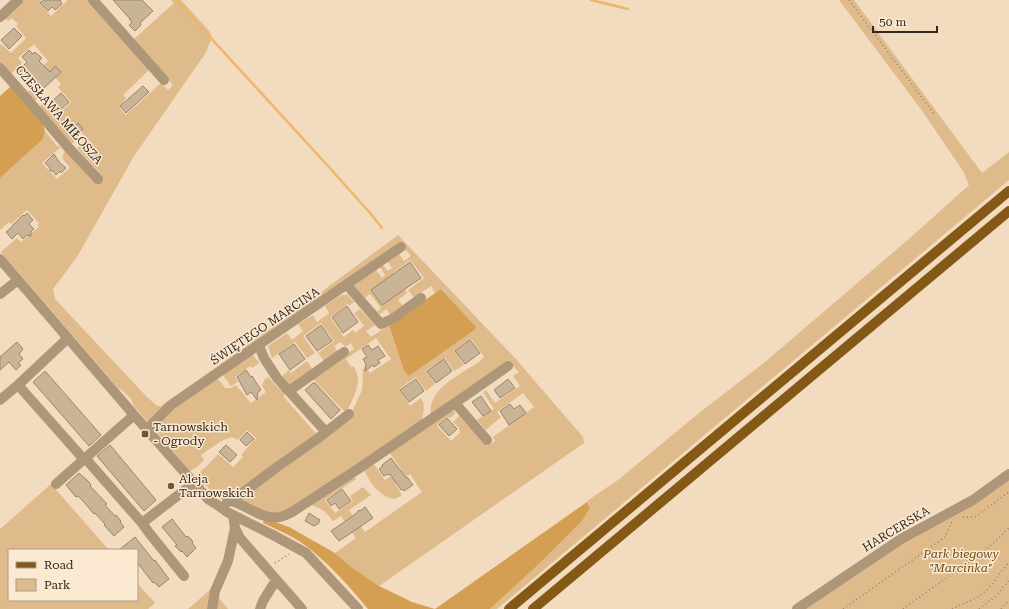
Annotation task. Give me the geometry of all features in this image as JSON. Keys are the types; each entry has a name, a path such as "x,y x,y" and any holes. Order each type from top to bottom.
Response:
{"main road":[{"path":"509,609 1009,191"},
{"path":"533,609 1009,211"}],"street":[{"path":"0,17 18,0"},
{"path":"93,0 164,80"},
{"name":"CZESŁAWA MIŁOSZA","path":"0,68 67,146 98,179"},
{"name":"ŚWIĘTEGO MARCINA","path":"147,429 171,405 401,247"},
{"path":"0,259 208,499 227,512 306,553 358,609"},
{"path":"0,294 18,280"},
{"path":"347,284 381,324 394,318 421,298"},
{"path":"0,400 68,338"},
{"path":"259,346 264,358 277,378 326,432"},
{"path":"289,391 344,352"},
{"path":"232,500 259,513 273,517 281,517 292,512 358,469 508,366"},
{"path":"18,385 142,523 184,576"},
{"path":"455,402 487,440"},
{"path":"219,506 232,500 326,432 348,414"},
{"path":"56,484 83,456 134,415"},
{"name":"HARCERSKA","path":"797,609 808,606 901,539 973,500 1009,474"},
{"path":"142,523 194,483"},
{"path":"212,609 216,590 228,561 235,528 234,515"},
{"path":"235,528 240,538 302,609"},
{"path":"260,609 263,601 276,580"}],"path":[{"path":"849,0 935,115"},
{"path":"957,518 975,517 1009,492"},
{"path":"843,609 945,537 953,521"},
{"path":"903,609 988,548 1009,528"},
{"path":"267,569 298,548"},
{"path":"952,609 978,597 987,590 1009,562"},
{"path":"979,609 997,595 1009,580"},
{"path":"1001,609 1009,601"}],"green space":[{"path":"21,0 42,0 39,3 51,16 67,1 66,0 88,0 149,70 123,95 126,98 119,107 126,115 161,83 168,90 173,85 132,41 174,3 171,0 181,0 210,32 212,38 205,54 134,156 77,257 53,289 55,299 157,406 161,406 297,310 398,235 515,358 583,437 584,443 379,586 350,566 335,553 356,538 341,516 333,521 324,511 311,505 353,476 356,479 325,500 335,513 353,501 350,496 363,487 371,495 349,510 365,532 422,492 410,474 395,484 402,495 395,499 390,498 380,492 372,484 364,469 373,463 385,480 401,469 389,452 452,409 456,413 450,418 447,417 437,426 450,440 460,433 459,428 453,422 459,416 487,446 495,441 493,437 534,407 523,393 497,412 501,417 486,430 477,420 494,409 483,392 486,390 495,403 520,386 513,376 519,372 509,362 431,415 431,406 434,398 440,390 455,377 479,362 484,357 471,339 454,351 464,365 454,371 445,358 426,370 435,384 426,391 416,377 399,389 410,406 421,398 424,406 422,420 294,508 272,514 259,510 242,500 242,497 350,416 362,390 363,369 365,367 370,373 391,359 376,338 346,359 351,367 353,366 356,371 358,383 346,413 312,378 354,349 351,343 345,347 341,342 334,346 338,352 325,362 318,353 334,341 321,323 303,336 315,353 307,358 295,342 272,358 268,346 287,333 292,340 303,331 298,324 313,315 317,322 329,313 325,306 341,295 348,295 354,302 349,306 348,304 330,317 344,337 353,330 355,333 364,326 354,313 360,309 375,325 366,331 371,337 389,325 404,370 477,328 441,289 435,293 431,286 415,299 408,290 424,278 410,260 393,273 407,293 398,300 404,307 391,316 386,309 380,314 377,311 381,308 370,294 365,298 354,285 376,270 382,278 385,275 380,267 383,265 388,271 392,268 388,262 399,254 404,261 411,256 401,245 150,421 147,421 134,406 131,399 118,388 1,252 17,238 21,242 39,227 37,225 39,223 27,210 11,224 9,222 0,230 0,178 43,139 45,131 57,146 61,147 42,163 57,179 70,168 62,158 65,150 94,182 102,175 77,148 82,144 88,150 93,144 82,133 70,146 41,110 40,106 46,101 58,115 71,102 58,87 61,84 55,77 60,72 55,67 38,83 44,92 35,101 28,92 41,79 36,73 48,61 34,44 18,58 22,63 10,75 0,64 1,44 11,53 26,38 16,26 18,24 12,18 8,21 5,16"},
{"path":"839,0 854,0 982,173 1009,152 1009,180 497,609 490,609 540,563 582,521 590,508 587,501 618,480 699,413 765,362 910,238 969,185 963,171 923,112"},
{"path":"252,354 259,363 252,368 250,366 235,377 238,382 231,386 224,377 223,373"},
{"path":"307,361 313,370 290,386 282,376 289,370 291,373"},
{"path":"268,377 278,388 286,393 283,396 318,436 223,501 206,485 203,486 195,477 218,454 233,467 243,457 241,455 256,438 247,430 238,440 231,438 222,441 201,455 204,460 190,471 155,430 156,424 166,413 216,378 225,388 231,388 236,385 251,403 266,392 262,386 264,380"},
{"name":"Park biegowy \"Marcinka\"","path":"1009,474 1009,609 797,609"},
{"path":"51,484 108,549 8,549 8,601 138,601 138,584 155,603 148,609 0,609 0,529"},
{"path":"211,589 228,609 188,609"}],"shaded area":[{"path":"11,86 43,125 45,131 43,139 0,178 0,96"},
{"path":"441,289 477,328 409,376 404,371 389,325"},
{"path":"587,502 590,508 582,521 540,563 490,609 435,609"},
{"path":"267,519 289,527 335,553 350,566 379,586 412,602 435,609 368,609 329,566 311,550 283,532 263,523 264,520"}],"building":[{"path":"44,0 60,0 62,4 55,10 52,7 48,11 40,3"},
{"path":"113,0 142,0 153,11 140,23 141,25 135,31 129,25 132,22 130,19"},
{"path":"14,28 22,36 9,49 1,40"},
{"path":"29,50 33,54 35,52 42,58 39,61 50,72 55,66 61,72 43,89 31,76 28,79 19,70 27,62 22,57"},
{"path":"143,86 149,92 126,113 120,106"},
{"path":"61,93 69,102 58,112 50,103"},
{"path":"78,123 83,129 76,135 71,130"},
{"path":"54,154 59,162 66,168 61,173 60,171 56,175 53,171 50,171 50,168 45,163"},
{"path":"27,213 33,220 29,224 34,229 31,232 31,236 27,235 23,239 18,233 12,239 6,232 23,215 24,216"},
{"path":"410,262 421,278 382,305 371,290"},
{"path":"347,306 358,322 343,333 332,317"},
{"path":"321,325 332,341 317,351 306,336"},
{"path":"470,340 480,353 465,364 455,351"},
{"path":"17,342 23,349 19,354 23,359 18,363 21,365 16,370 9,362 0,370 0,357"},
{"path":"294,344 305,359 290,370 279,354"},
{"path":"368,345 372,350 378,346 385,356 378,360 380,363 374,367 373,365 365,371 366,364 363,359 367,357 362,349"},
{"path":"444,359 452,371 436,383 427,371"},
{"path":"246,370 261,390 258,392 257,400 251,392 247,395 237,377"},
{"path":"45,371 101,435 89,446 33,382"},
{"path":"416,379 424,391 409,402 400,390"},
{"path":"508,379 515,388 500,398 494,390"},
{"path":"315,383 340,410 331,419 305,390"},
{"path":"481,396 491,411 483,416 472,402"},
{"path":"510,404 514,409 520,405 526,413 509,425 500,411"},
{"path":"447,418 457,429 449,436 439,425"},
{"path":"247,432 254,439 246,446 240,440"},
{"path":"110,445 156,500 144,511 97,456"},
{"path":"226,445 237,455 230,462 219,452"},
{"path":"391,458 413,485 404,491 402,489 401,490 390,474 384,476 379,469"},
{"path":"79,473 88,481 91,485 90,486 107,504 105,505 121,521 120,522 124,527 114,536 95,513 94,514 78,496 76,497 66,485"},
{"path":"342,489 351,501 339,509 335,503 331,506 327,500"},
{"path":"365,507 373,518 339,541 331,531"},
{"path":"309,513 320,520 318,524 314,526 305,521"},
{"path":"172,519 186,537 187,536 190,538 196,548 187,557 175,546 177,545 162,527"},
{"path":"135,537 169,579 159,587 154,582 153,583 138,563 138,549 120,549"}],"waterway":[{"path":"176,0 328,166 382,228"},
{"path":"591,0 628,9"}],"place":[{"name":"Tarnowskich - Ogrody","path":"145,434"},
{"name":"Aleja Tarnowskich","path":"171,486"}]}
